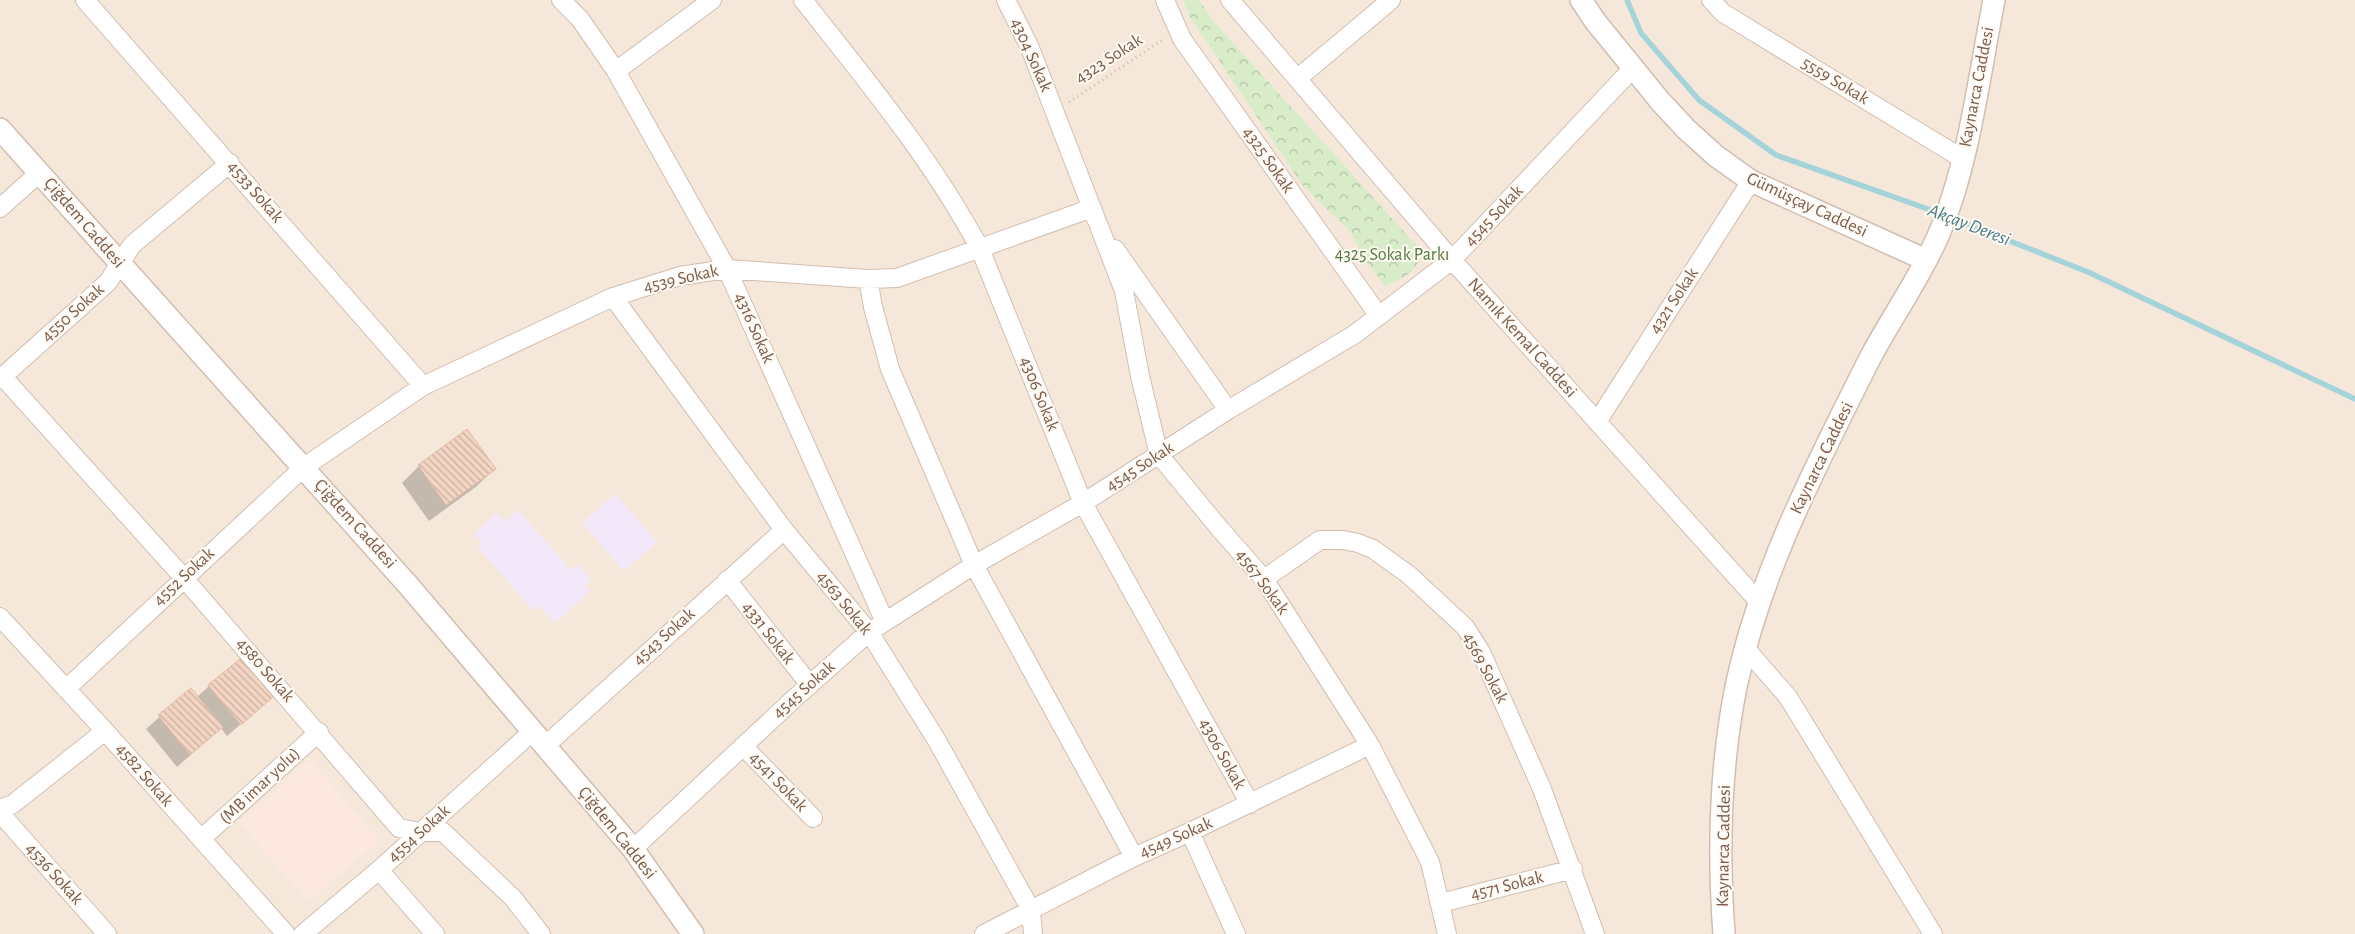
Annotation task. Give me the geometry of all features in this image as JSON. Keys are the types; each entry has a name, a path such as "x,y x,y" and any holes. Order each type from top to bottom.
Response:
{"street":[{"name":"4533 Sokak","path":"85,0 230,163 423,386"},
{"name":"4316 Sokak","path":"561,0 580,19 616,71 727,268 885,622"},
{"path":"616,71 712,0"},
{"name":"4306 Sokak","path":"803,0 892,113 955,207 980,250 1083,503 1250,804"},
{"name":"4304 Sokak","path":"1006,0 1030,48 1056,110 1099,226"},
{"name":"4325 Sokak","path":"1165,0 1178,30 1379,316"},
{"name":"Namık Kemal Caddesi","path":"1230,0 1452,260 1760,603"},
{"path":"1298,78 1391,0"},
{"name":"Gümüşçay Caddesi","path":"1581,0 1595,22 1633,68 1686,129 1716,156 1751,181 1926,260"},
{"name":"5559 Sokak","path":"1711,0 1723,13 1963,159"},
{"name":"Kaynarca Caddesi","path":"1724,934 1722,864 1726,768 1736,687 1746,649 1760,603 1808,484 1870,358 1926,260 1941,228 1963,159 1994,0"},
{"name":"4545 Sokak","path":"633,849 869,632 974,565 1083,503 1228,410 1355,334 1452,260 1633,68"},
{"name":"Çiğdem Caddesi","path":"0,129 408,585 633,849 693,934"},
{"name":"4550 Sokak","path":"1,378 108,282 118,263 132,245 230,163"},
{"path":"0,208 39,172"},
{"name":"4321 Sokak","path":"1597,422 1751,181"},
{"name":"4539 Sokak","path":"304,467 423,386 613,297 680,276 727,268 868,279 896,278 980,250 1092,208"},
{"path":"1099,226 1228,410"},
{"name":"4567 Sokak","path":"1099,226 1124,291 1140,376 1159,455 1264,579 1370,745 1430,862 1448,934"},
{"path":"868,279 873,308 890,368 974,565 1134,857"},
{"name":"4563 Sokak","path":"613,297 784,530 869,632 936,738 1031,910 1033,934"},
{"name":"4580 Sokak","path":"1,378 183,578 400,828 421,832 443,832 513,898 542,934"},
{"name":"4552 Sokak","path":"66,689 304,467"},
{"name":"4543 Sokak","path":"539,738 784,530"},
{"name":"4569 Sokak","path":"1264,579 1320,540 1343,540 1358,543 1373,549 1409,575 1465,627 1481,652 1519,736 1573,870 1595,934"},
{"name":"4331 Sokak","path":"727,580 810,685"},
{"name":"4582 Sokak","path":"0,617 106,731 286,934"},
{"path":"1746,649 1788,698 1933,934"},
{"path":"0,809 13,804 106,731"},
{"name":"(MB imar yolu)","path":"201,840 318,732"},
{"name":"4554 Sokak","path":"303,934 421,832 539,738"},
{"name":"4549 Sokak","path":"984,934 1134,857 1250,804 1370,745"},
{"name":"4541 Sokak","path":"743,746 813,818"},
{"name":"4536 Sokak","path":"0,813 107,934"},
{"path":"1190,832 1236,934"},
{"path":"379,870 435,934"},
{"name":"4571 Sokak","path":"1441,903 1573,870"}],"path":[{"name":"4323 Sokak","path":"1056,110 1178,30"}],"shaded area":[{"path":"0,0 2355,0 2355,934 0,934"},
{"path":"615,494 657,542 624,571 582,523"},
{"path":"518,510 571,570 578,565 591,579 585,585 590,591 555,623 540,607 534,611 477,547 482,543 474,533 497,513 506,522"},
{"path":"310,760 379,840 308,902 239,822"}],"green space":[{"name":"4325 Sokak Parkı","path":"1183,0 1199,0 1215,23 1419,248 1422,253 1412,271 1385,286 1366,261 1350,231 1303,186 1190,17"}],"building":[{"path":"467,429 496,469 446,505 418,465"},
{"path":"241,658 273,697 241,725 208,685"},
{"path":"191,688 223,727 190,755 158,715"}],"waterway":[{"name":"Akçay Deresi","path":"1627,0 1641,33 1699,100 1776,155 1939,213 2088,272 2355,399"}]}
